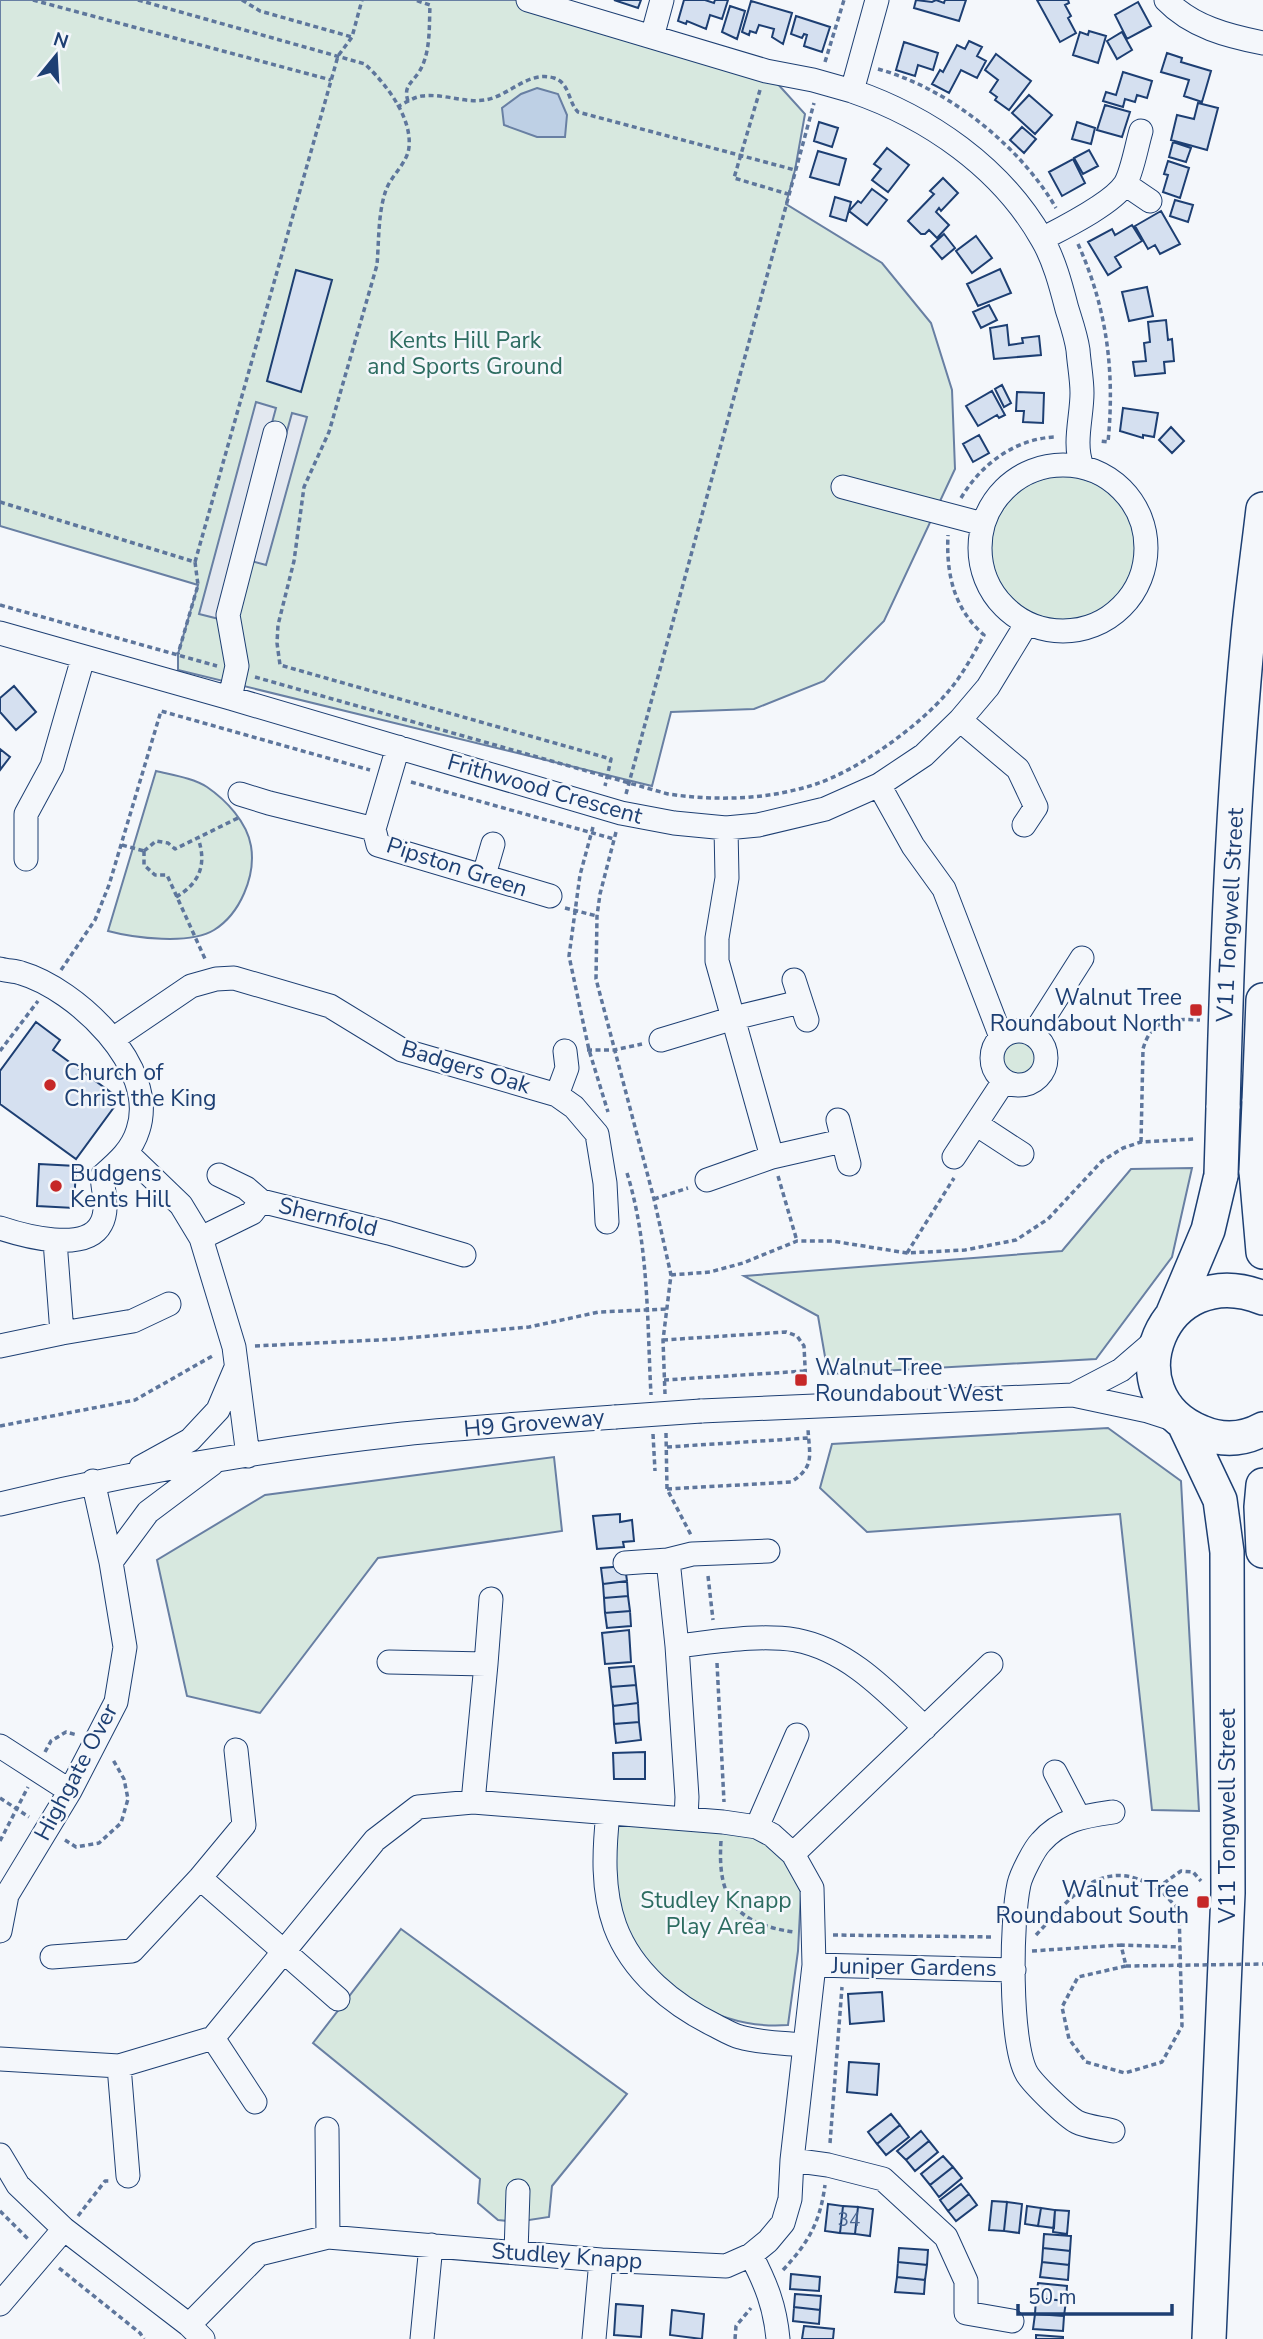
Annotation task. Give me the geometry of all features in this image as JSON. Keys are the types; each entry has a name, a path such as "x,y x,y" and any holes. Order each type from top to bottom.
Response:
{"highway":[{"name":"V11 Tongwell Street","path":"1209,2339 1228,1893 1227,1552 1220,1500 1182,1424 1160,1397 1153,1368 1165,1326 1208,1230 1222,1175 1227,936 1247,649 1263,509"},
{"name":"V11 Tongwell Street","path":"1263,1000 1256,1171 1263,1252"},
{"path":"1165,1326 1194,1297 1219,1289 1245,1291 1263,1298"},
{"path":"1182,1424 1216,1438 1249,1437 1263,1429"},
{"path":"1263,1485 1263,1551"}],"street":[{"path":"528,0 766,71 852,91 888,104 960,146 1010,194 1042,239 1061,286 1077,342 1082,392 1077,454 1082,466"},
{"path":"652,37 662,0"},
{"path":"852,91 877,0"},
{"path":"1166,0 1175,10 1209,29 1263,43"},
{"path":"1042,239 1090,212 1111,198 1125,184 1141,131"},
{"path":"1125,184 1150,201"},
{"path":"230,698 237,672 228,615 275,433"},
{"path":"1060,464 1082,466 1108,477 1129,496 1143,521 1148,548 1143,576 1129,601 1108,619 1082,630 1054,632 1027,623 1007,610 992,592 982,571 979,547 983,524 994,500 1014,480 1033,469 1060,464"},
{"path":"843,487 983,524"},
{"name":"Frithwood Crescent","path":"0,633 610,810 726,828 758,825 825,809 879,785 924,755 960,720 988,687 1027,623"},
{"path":"26,859 26,814 51,766 83,658"},
{"path":"960,720 1018,769 1039,814"},
{"name":"Pipston Green","path":"398,747 374,829 378,845 550,896"},
{"path":"879,785 913,846 944,890 1001,1037"},
{"name":"Pipston Green","path":"240,794 265,813 374,829"},
{"path":"726,828 727,878 717,938 718,961 772,1157"},
{"path":"484,875 493,844"},
{"path":"1033,1035 1082,958"},
{"path":"0,970 22,973 50,986 84,1009 113,1039 133,1072 141,1102 139,1128 127,1153 102,1176 106,1210 101,1225 91,1235 55,1241 23,1236 0,1228"},
{"name":"Badgers Oak","path":"113,1039 191,986 215,979 233,978 330,1006 402,1050 557,1095 574,1107 597,1134 605,1183 607,1222"},
{"path":"661,1040 734,1017 803,1011 794,980"},
{"path":"1017,1031 1033,1035 1044,1048 1046,1056 1042,1072 1029,1083 1020,1085 1004,1081 998,1075 992,1059 993,1051 1001,1037 1017,1031"},
{"name":"Badgers Oak","path":"557,1095 567,1068 565,1051"},
{"path":"954,1167 976,1124 1004,1081"},
{"path":"976,1124 1022,1154"},
{"path":"707,1180 840,1131 849,1164"},
{"path":"127,1153 181,1205 201,1238 234,1358 247,1455"},
{"path":"219,1175 246,1188 261,1200"},
{"name":"Shernfold","path":"201,1238 252,1213 261,1200 464,1255"},
{"path":"55,1241 62,1333"},
{"path":"0,1346 133,1321 169,1304"},
{"name":"H9 Groveway","path":"1073,1395 1121,1370 1165,1326"},
{"path":"126,1476 190,1440 218,1410 234,1358"},
{"name":"H9 Groveway","path":"0,1504 93,1481 247,1455 403,1434 701,1411 1073,1395 1148,1411 1182,1424"},
{"path":"111,1562 148,1512 218,1460"},
{"name":"Highgate Over","path":"0,1931 2,1906 6,1895 70,1791 116,1702 125,1647 111,1562 93,1481"},
{"path":"625,1563 668,1560 699,1553 768,1551"},
{"path":"668,1560 677,1646 687,1797 686,1819"},
{"path":"473,1802 491,1598"},
{"path":"677,1646 762,1638 797,1641 821,1648 855,1665 925,1728"},
{"path":"389,1662 486,1664"},
{"path":"793,1854 991,1664"},
{"path":"757,1827 797,1735"},
{"path":"0,1746 70,1791"},
{"path":"52,1957 132,1951 200,1878 244,1825 236,1750"},
{"path":"1055,1772 1078,1816"},
{"name":"Studley Knapp","path":"196,2332 259,2254 328,2237 601,2260 726,2266 751,2255 768,2241 783,2223 790,2199 814,1965 813,1888 793,1854 772,1835 757,1827 473,1802 418,1807 374,1840 213,2038"},
{"name":"Juniper Gardens","path":"1113,1812 1078,1816 1040,1842 1019,1882 1014,1953 1018,2048 1027,2074 1050,2099 1078,2122 1113,2131"},
{"path":"608,1813 604,1848 606,1884 615,1926 634,1960 660,1991 695,2016 740,2038 805,2045"},
{"path":"200,1878 338,1999"},
{"name":"Juniper Gardens","path":"814,1965 844,1967 1014,1953"},
{"path":"0,2059 119,2066 213,2038 255,2102"},
{"path":"119,2066 128,2176"},
{"path":"327,2129 328,2237"},
{"path":"0,2155 18,2185 65,2230 196,2332"},
{"path":"792,2160 828,2165 884,2179 946,2236 966,2281 966,2313 1012,2321"},
{"path":"516,2253 519,2191"},
{"path":"0,2304 65,2230"},
{"path":"422,2339 431,2245"},
{"path":"751,2255 768,2287 778,2339"},
{"path":"594,2339 601,2260"}],"path":[{"path":"33,0 331,80"},
{"path":"138,0 365,64 377,75 406,121 409,149 386,190 377,265 329,432 304,487 294,561 278,625 276,642 280,665 611,759 608,777 614,839 597,916 596,979 654,1199 671,1275 663,1340 665,1394"},
{"path":"242,0 260,11 352,37"},
{"path":"0,1051 50,986 95,920 121,845 198,585 195,562 331,80 338,57 352,37 362,0"},
{"path":"408,101 405,93 410,81 419,72 427,51 430,5 418,0"},
{"path":"612,1124 589,1050 569,956 580,875 591,834 629,784 788,194 844,0"},
{"path":"766,71 734,178 788,194"},
{"path":"397,107 421,96 447,97 471,102 494,98 531,79 546,76 558,79 569,92 571,106 578,112 795,170"},
{"path":"0,605 668,794 706,799 783,792 818,783 841,772 897,738 946,695 984,635 962,610 949,576 948,544 961,496 976,475 995,459 1034,440 1052,437 1079,438"},
{"path":"0,502 195,562"},
{"path":"161,711 614,839"},
{"path":"144,851 156,841 168,843 175,849 265,813"},
{"path":"176,897 190,888 201,870 203,859 198,838"},
{"path":"121,845 144,851"},
{"path":"144,851 144,865 155,875 167,875 215,979"},
{"path":"550,896 548,904 597,916"},
{"path":"1142,1142 1143,1049 1148,1034 1158,1024 1172,1020 1225,1020"},
{"path":"565,1051 614,1050 661,1040"},
{"path":"671,1275 710,1272 743,1263 797,1241 832,1241 907,1254 965,1251 1016,1240 1048,1219 1102,1161 1123,1148 1142,1142 1194,1139"},
{"path":"772,1157 797,1241"},
{"path":"623,1161 635,1198 644,1263 652,1404"},
{"path":"907,1254 954,1167"},
{"path":"654,1199 707,1180"},
{"path":"0,1426 135,1400 205,1358 234,1358 529,1327 598,1312 667,1309"},
{"path":"664,1380 805,1371"},
{"path":"666,1420 667,1489 699,1553 716,1642 725,1794 719,1865 724,1888 734,1906 755,1923 814,1935 1014,1953 1121,1945 1181,1947"},
{"path":"653,1430 655,1471"},
{"path":"666,1447 808,1438"},
{"path":"0,1798 17,1810 0,1841"},
{"path":"1157,1888 1181,1871 1193,1871 1204,1884"},
{"path":"1014,1953 1035,1936 1078,1890 1104,1876 1128,1875 1157,1888 1179,1910 1181,1947 1182,2026 1162,2062 1125,2073 1086,2062 1069,2039 1062,2007 1078,1977 1126,1966 1263,1964"},
{"path":"1121,1945 1126,1966"},
{"path":"65,2230 105,2181 128,2176"},
{"path":"0,2211 43,2254 144,2339"}],"green space":[{"name":"Kents Hill Park and Sports Ground","path":"0,0 521,0 766,71 805,114 786,204 882,263 931,323 952,390 955,469 884,621 824,681 754,709 671,712 652,786 178,670 178,654 198,585 0,526"},
{"path":"1063,476 1091,482 1114,497 1129,520 1135,548 1129,576 1114,599 1091,614 1063,620 1035,614 1012,599 997,576 991,548 997,520 1012,497 1035,482"},
{"path":"156,771 189,779 207,787 235,812 249,837 251,870 244,893 223,923 204,935 162,939 108,931"},
{"path":"1019,1040 1032,1045 1037,1058 1032,1071 1019,1076 1006,1071 1001,1058 1006,1045"},
{"path":"1192,1168 1172,1257 1096,1359 828,1374 818,1316 744,1276 1062,1251 1131,1169"},
{"path":"1108,1428 1181,1481 1199,1811 1152,1810 1120,1514 867,1532 820,1488 832,1444"},
{"path":"554,1457 562,1531 378,1558 260,1713 187,1696 157,1560 265,1495"},
{"name":"Studley Knapp Play Area","path":"618,1819 737,1831 769,1843 790,1865 801,1892 798,1951 788,2025 739,2021 695,2004 658,1974 642,1956 626,1929 612,1867"},
{"path":"401,1929 627,2094 552,2186 549,2217 516,2222 498,2220 478,2203 480,2179 313,2043"}],"shaded area":[{"path":"256,402 276,408 219,619 199,614"},
{"path":"292,413 307,417 266,565 251,561"}],"water":[{"path":"537,88 558,94 567,115 565,137 537,137 504,125 502,108 521,94"}],"building":[{"path":"614,0 641,0 638,8"},
{"path":"684,0 714,3 715,0 728,0 722,19 710,15 706,29 687,21 686,24 678,21"},
{"path":"916,0 936,0 944,3 945,0 966,0 959,21 914,8"},
{"path":"1037,0 1068,0 1069,3 1065,5 1071,16 1068,18 1076,33 1060,42"},
{"path":"751,1 792,13 783,44 772,37 774,29 759,25 756,33 750,31 749,35 742,32"},
{"path":"1138,2 1151,26 1127,39 1115,15"},
{"path":"730,6 745,11 737,39 722,32"},
{"path":"796,16 830,27 822,52 804,46 807,35 804,34 802,38 791,34"},
{"path":"1089,31 1106,36 1098,63 1073,55 1080,32 1088,35"},
{"path":"1122,32 1132,50 1117,59 1107,41"},
{"path":"969,41 982,47 977,56 986,61 977,78 961,70 949,93 932,84 940,70 943,72 957,45 965,49"},
{"path":"904,42 938,53 933,70 918,65 915,76 896,70"},
{"path":"1167,53 1182,58 1181,62 1211,71 1202,102 1184,96 1189,80 1161,72"},
{"path":"996,54 1031,81 1009,110 995,100 997,97 990,92 998,80 985,70"},
{"path":"1123,72 1152,81 1147,98 1137,95 1135,102 1125,99 1123,107 1103,101 1106,92 1116,95"},
{"path":"1029,95 1052,115 1035,134 1012,113"},
{"path":"1198,103 1218,108 1207,150 1171,140 1177,115 1194,119"},
{"path":"1105,105 1130,112 1122,137 1097,130"},
{"path":"819,122 838,128 832,147 814,141"},
{"path":"1077,122 1095,128 1091,144 1072,139"},
{"path":"1022,127 1036,139 1024,153 1010,140"},
{"path":"1173,142 1191,148 1186,162 1169,157"},
{"path":"887,148 909,165 888,192 872,180 881,169 874,164"},
{"path":"1089,150 1098,166 1083,174 1074,158"},
{"path":"818,151 846,159 839,185 810,177"},
{"path":"1073,159 1085,183 1062,196 1049,172"},
{"path":"1168,161 1189,168 1180,198 1163,192 1168,175 1164,174"},
{"path":"943,178 958,193 941,211 939,208 936,212 949,225 937,238 929,230 921,234 908,221 934,194 930,191"},
{"path":"872,189 887,200 867,225 849,211 858,201 861,203"},
{"path":"835,197 851,202 846,221 830,216"},
{"path":"1175,200 1193,205 1188,222 1170,216"},
{"path":"1161,211 1180,244 1160,254 1155,245 1148,249 1135,226"},
{"path":"1132,225 1142,241 1115,257 1121,267 1108,275 1088,242 1112,229 1115,235"},
{"path":"944,234 955,248 942,259 931,246"},
{"path":"976,236 992,258 972,273 956,251"},
{"path":"1000,269 1011,293 978,306 967,284"},
{"path":"296,270 332,280 301,392 267,381"},
{"path":"1147,287 1153,316 1129,321 1122,292"},
{"path":"989,305 997,320 981,328 973,312"},
{"path":"1166,320 1168,340 1172,339 1174,361 1164,362 1165,373 1135,376 1133,362 1146,361 1144,343 1150,342 1148,322"},
{"path":"1007,325 1009,345 1023,343 1022,338 1039,336 1041,355 994,359 990,328"},
{"path":"1002,385 1011,403 1004,407 995,389"},
{"path":"992,391 1005,415 999,418 997,415 978,426 966,406"},
{"path":"1017,392 1044,393 1043,423 1023,422 1024,411 1016,411"},
{"path":"1123,408 1158,413 1154,437 1143,435 1143,438 1120,431"},
{"path":"1171,427 1184,441 1172,453 1159,440"},
{"path":"979,435 989,453 973,462 963,444"},
{"path":"14,686 36,712 16,730 0,712 0,698"},
{"path":"0,749 10,757 0,770"},
{"name":"Church of Christ the King","path":"36,1022 60,1040 53,1050 120,1099 76,1159 0,1104 0,1071"},
{"name":"Budgens Kents Hill","path":"39,1164 76,1166 74,1208 37,1206"},
{"path":"620,1514 620,1522 632,1520 634,1541 623,1542 624,1547 597,1549 593,1516"},
{"path":"625,1566 627,1581 603,1584 601,1568"},
{"path":"627,1581 628,1596 604,1598 603,1584"},
{"path":"628,1596 630,1611 605,1613 604,1598"},
{"path":"630,1611 631,1626 607,1628 605,1613"},
{"path":"629,1630 631,1662 605,1664 602,1633"},
{"path":"634,1666 636,1685 611,1687 609,1668"},
{"path":"636,1685 638,1703 613,1706 611,1687"},
{"path":"638,1703 639,1722 614,1724 613,1706"},
{"path":"639,1722 641,1740 616,1743 614,1724"},
{"path":"645,1752 645,1779 614,1779 613,1753"},
{"path":"882,1992 884,2021 850,2024 848,1994"},
{"path":"849,2062 879,2064 877,2095 847,2092"},
{"path":"891,2114 900,2125 877,2144 868,2132"},
{"path":"900,2125 909,2137 886,2155 877,2144"},
{"path":"921,2131 929,2141 906,2160 897,2151"},
{"path":"929,2141 938,2152 915,2171 906,2160"},
{"path":"943,2156 953,2167 930,2185 921,2174"},
{"path":"953,2167 962,2178 939,2197 930,2185"},
{"path":"961,2184 969,2194 948,2211 940,2200"},
{"path":"969,2194 977,2205 956,2221 948,2211"},
{"path":"992,2201 1007,2202 1004,2231 989,2230"},
{"path":"1007,2202 1022,2204 1019,2233 1004,2231"},
{"path":"828,2204 843,2206 840,2233 825,2231"},
{"path":"843,2206 858,2207 855,2234 840,2233"},
{"path":"1027,2206 1041,2208 1038,2226 1025,2224"},
{"path":"858,2207 873,2209 870,2236 855,2234"},
{"path":"1041,2208 1055,2210 1054,2228 1038,2226"},
{"path":"1055,2210 1069,2211 1067,2234 1053,2232"},
{"path":"1044,2234 1071,2236 1070,2251 1043,2248"},
{"path":"899,2248 928,2250 927,2265 898,2262"},
{"path":"1043,2248 1070,2251 1069,2265 1042,2262"},
{"path":"898,2262 927,2265 925,2280 897,2277"},
{"path":"1042,2262 1069,2265 1068,2280 1040,2277"},
{"path":"791,2274 820,2277 819,2291 790,2289"},
{"path":"897,2277 925,2280 924,2294 895,2292"},
{"path":"1038,2283 1067,2286 1066,2301 1036,2298"},
{"path":"795,2294 821,2296 820,2310 794,2307"},
{"path":"1036,2298 1066,2301 1064,2316 1035,2314"},
{"path":"616,2304 643,2306 641,2337 614,2335"},
{"path":"794,2307 820,2310 819,2324 793,2321"},
{"path":"672,2310 704,2314 702,2339 670,2335"},
{"path":"1035,2314 1064,2316 1063,2331 1033,2329"},
{"path":"804,2326 834,2329 833,2339 802,2339"},
{"path":"1036,2335 1063,2337 1063,2339 1036,2339"}],"place":[{"name":"Walnut Tree Roundabout North","path":"1196,1010"},
{"name":"Church of Christ the King","path":"50,1085"},
{"name":"Budgens Kents Hill","path":"56,1186"},
{"name":"Walnut Tree Roundabout West","path":"801,1380"},
{"name":"Walnut Tree Roundabout South","path":"1203,1902"}]}
